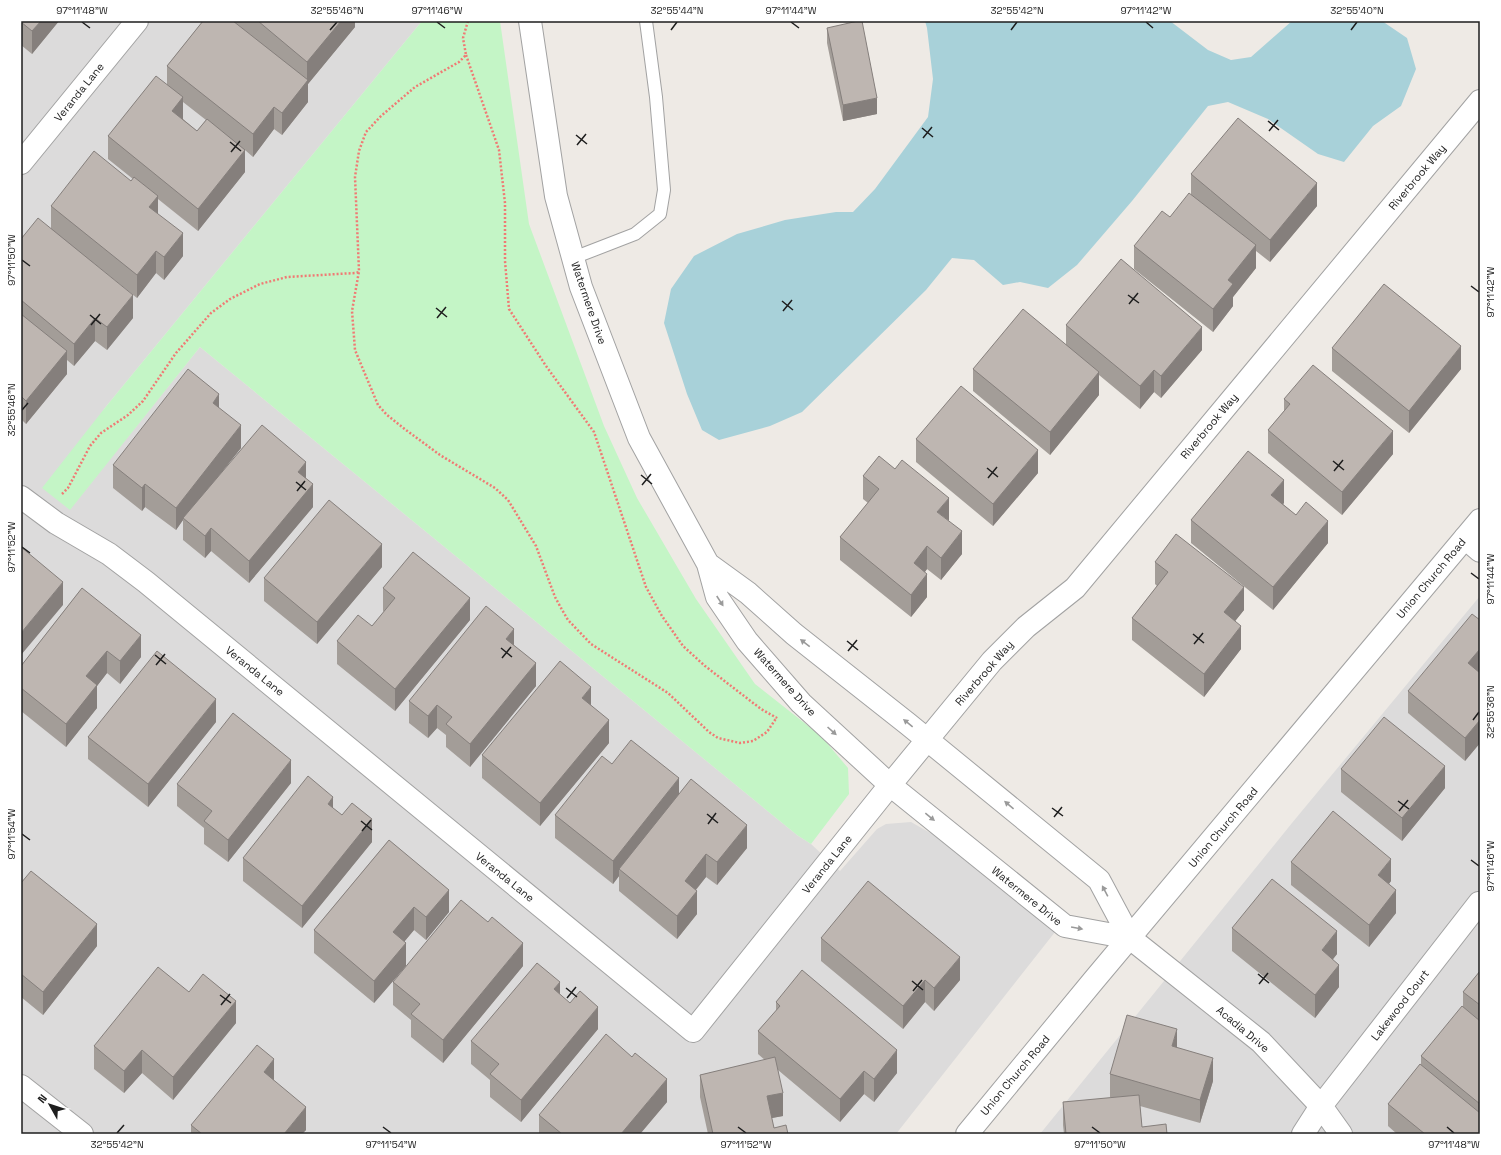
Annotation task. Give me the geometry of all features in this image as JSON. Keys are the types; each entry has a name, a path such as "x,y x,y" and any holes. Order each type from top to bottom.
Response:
{"street":[{"name":"Veranda Lane","path":"21,163 137,21"},
{"name":"Watermere Drive","path":"530,21 556,196 581,287 639,438 708,564 717,597 747,641 801,703 890,785 1065,926 1130,938"},
{"name":"Riverbrook Way","path":"928,740 992,661 1026,627 1075,588 1480,101"},
{"name":"Veranda Lane","path":"21,497 56,523 109,554 146,582 693,1031 890,785 928,740"},
{"name":"Union Church Road","path":"967,1134 1130,938 1472,545 1480,520"},
{"name":"Watermere Drive","path":"708,564 748,593 794,634 928,740 1099,880 1130,938"},
{"name":"Lakewood Court","path":"1303,1134 1322,1106 1480,904"},
{"name":"Acadia Drive","path":"1130,938 1261,1042 1322,1106 1341,1134"},
{"path":"21,1086 82,1134"}],"lane":[{"path":"573,258 634,234 660,214 664,190 656,97 646,21"}],"path":[{"path":"468,21 463,38 466,55 459,62 415,87 381,116 366,132 359,150 355,177 359,271 352,311 355,350 378,405 387,415 440,455 495,488 508,500 536,546 558,602 568,620 591,644 668,693 709,732 718,738 740,743 752,742 767,732 777,717"},
{"path":"43,513 68,488 90,446 101,432 128,415 144,401 176,353 211,313 230,299 260,284 287,277 355,273 359,271"}],"shaded area":[{"path":"21,21 422,21 104,409 70,509 200,347 797,835 811,844 840,871 877,829 886,824 911,822 941,839 1055,932 896,1134 21,1134"},
{"path":"1480,596 1480,1134 1040,1134 1292,823"}],"green space":[{"path":"422,21 500,21 529,224 604,426 637,498 696,599 755,684 821,736 848,768 849,794 811,844 797,835 200,347 70,510 42,488 104,409"}],"water":[{"path":"925,21 1170,21 1208,50 1231,60 1251,57 1292,21 1382,21 1407,38 1416,69 1401,106 1373,126 1344,162 1318,154 1268,119 1228,102 1208,106 1132,201 1077,265 1048,288 1020,282 1003,285 974,260 952,258 926,290 802,412 770,426 719,440 702,430 687,394 664,323 671,289 694,256 737,234 785,220 836,212 853,212 875,189 928,117 933,79"}],"building":[{"path":"21,21 41,21 32,31"},
{"path":"203,21 233,21 308,80 282,113 274,107 253,134 167,66"},
{"path":"258,21 341,21 307,62"},
{"path":"862,21 877,98 843,105 827,28"},
{"path":"156,76 183,97 172,111 197,131 207,119 245,150 198,209 108,136"},
{"path":"1238,118 1317,183 1270,240 1191,174"},
{"path":"94,151 131,181 134,177 158,196 149,207 183,233 164,257 156,251 137,275 51,206"},
{"path":"1189,193 1256,245 1228,280 1233,284 1213,309 1134,246 1162,211 1170,217"},
{"path":"38,218 133,295 107,327 95,318 74,344 21,300 21,239"},
{"path":"1121,259 1202,327 1161,376 1154,370 1140,386 1066,325"},
{"path":"1384,284 1461,346 1409,411 1332,348"},
{"path":"1023,309 1099,372 1050,432 973,369"},
{"path":"21,314 67,351 26,401 21,396"},
{"path":"1313,365 1393,431 1342,492 1268,430 1290,404 1284,399"},
{"path":"188,369 219,394 213,403 241,425 176,508 145,484 142,488 113,465"},
{"path":"961,386 1038,450 993,504 916,439"},
{"path":"262,425 306,462 298,472 313,484 249,561 211,528 205,536 183,518"},
{"path":"1248,451 1284,480 1271,495 1296,515 1306,502 1328,521 1273,587 1191,520"},
{"path":"879,456 895,469 902,460 949,498 937,512 962,531 941,558 927,546 914,563 927,574 911,595 840,537 879,489 863,476"},
{"path":"329,500 382,544 317,622 264,578"},
{"path":"1176,534 1244,587 1224,612 1241,626 1204,674 1132,618 1168,572 1155,562"},
{"path":"21,547 63,582 21,633"},
{"path":"413,552 470,598 395,689 337,641 358,615 372,626 395,598 383,588"},
{"path":"82,588 141,635 120,661 107,651 86,676 97,685 66,724 21,688 21,666"},
{"path":"486,606 514,629 506,639 536,663 470,744 446,724 452,717 437,705 428,716 409,701"},
{"path":"1472,614 1480,620 1480,649 1468,663 1480,673 1480,720 1465,738 1408,691"},
{"path":"157,651 216,699 148,784 88,737"},
{"path":"560,661 591,687 582,698 609,720 540,803 482,755"},
{"path":"233,713 291,760 228,840 204,821 212,811 177,784"},
{"path":"1384,717 1445,766 1402,818 1341,769"},
{"path":"631,740 679,778 613,861 555,815 602,756 612,764"},
{"path":"308,776 333,797 328,804 342,815 352,803 372,819 302,906 243,858"},
{"path":"691,779 747,825 717,862 706,854 685,881 697,891 677,916 619,869"},
{"path":"1333,811 1391,859 1378,875 1396,890 1369,925 1291,862"},
{"path":"389,840 449,890 426,917 414,907 393,932 406,943 374,981 314,930"},
{"path":"31,871 97,924 43,992 21,974 21,883"},
{"path":"1272,879 1337,931 1322,950 1339,965 1315,995 1232,928"},
{"path":"868,881 960,957 934,988 925,980 903,1006 821,938"},
{"path":"461,900 488,922 492,917 523,943 443,1040 411,1014 420,1004 393,982"},
{"path":"537,963 560,982 554,989 570,1003 580,991 598,1007 521,1100 490,1074 499,1064 471,1041"},
{"path":"158,967 189,992 203,974 236,1001 173,1077 142,1050 124,1071 94,1046"},
{"path":"802,970 897,1050 874,1079 864,1071 840,1099 758,1031 780,1006 776,1002"},
{"path":"1480,971 1480,1005 1463,992"},
{"path":"1462,1006 1480,1021 1480,1104 1421,1056"},
{"path":"1127,1015 1177,1029 1172,1046 1213,1058 1200,1100 1110,1074"},
{"path":"606,1034 632,1057 635,1053 667,1079 621,1134 562,1134 539,1115"},
{"path":"257,1045 274,1059 264,1072 306,1107 284,1134 202,1134 191,1125"},
{"path":"775,1057 783,1093 767,1096 774,1128 786,1125 788,1134 713,1134 700,1075"},
{"path":"1420,1064 1480,1113 1480,1134 1425,1134 1388,1104"},
{"path":"1139,1095 1142,1127 1166,1124 1167,1134 1066,1134 1063,1102"}]}
